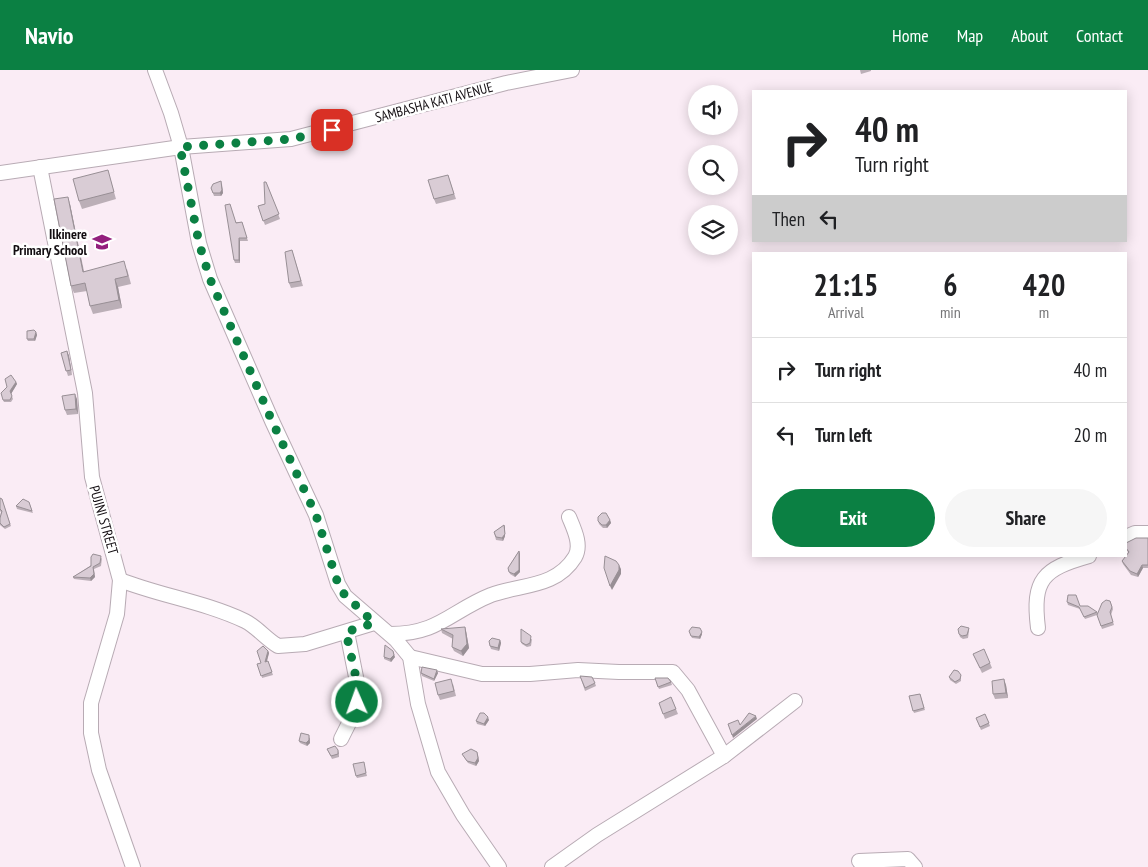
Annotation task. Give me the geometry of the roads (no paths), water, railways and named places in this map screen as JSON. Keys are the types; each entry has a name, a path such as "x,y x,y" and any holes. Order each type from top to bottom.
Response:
{"street":[{"path":"155,70 172,113 199,243 210,279 272,421 316,515 340,590 374,623 390,634 410,657 418,704 438,772 463,816 499,867"},
{"path":"500,70 506,83"},
{"name":"SAMBASHA KATI AVENUE","path":"0,173 180,147 291,139 506,83 572,70"},
{"name":"PUJINI STREET","path":"40,167 84,393 92,477 120,580 117,614 91,703 91,733 98,770 133,867"},
{"path":"390,634 407,634 427,630 490,596 540,584 555,577 577,555 577,538 569,517"},
{"path":"1127,537 1135,533 1148,533"},
{"path":"1038,628 1035,604 1041,582 1048,572 1060,564 1085,557"},
{"path":"120,580 207,606 239,618 278,646 305,644 374,623"},
{"path":"341,739 357,702 358,687 346,632"},
{"path":"410,657 482,674 530,674 578,670 672,672 688,690 724,756"},
{"path":"552,867 597,835 724,756 794,701"},
{"path":"859,861 901,858 908,859 915,867"}],"place":[{"name":"Ilkinere Primary School","path":"102,242"}]}
